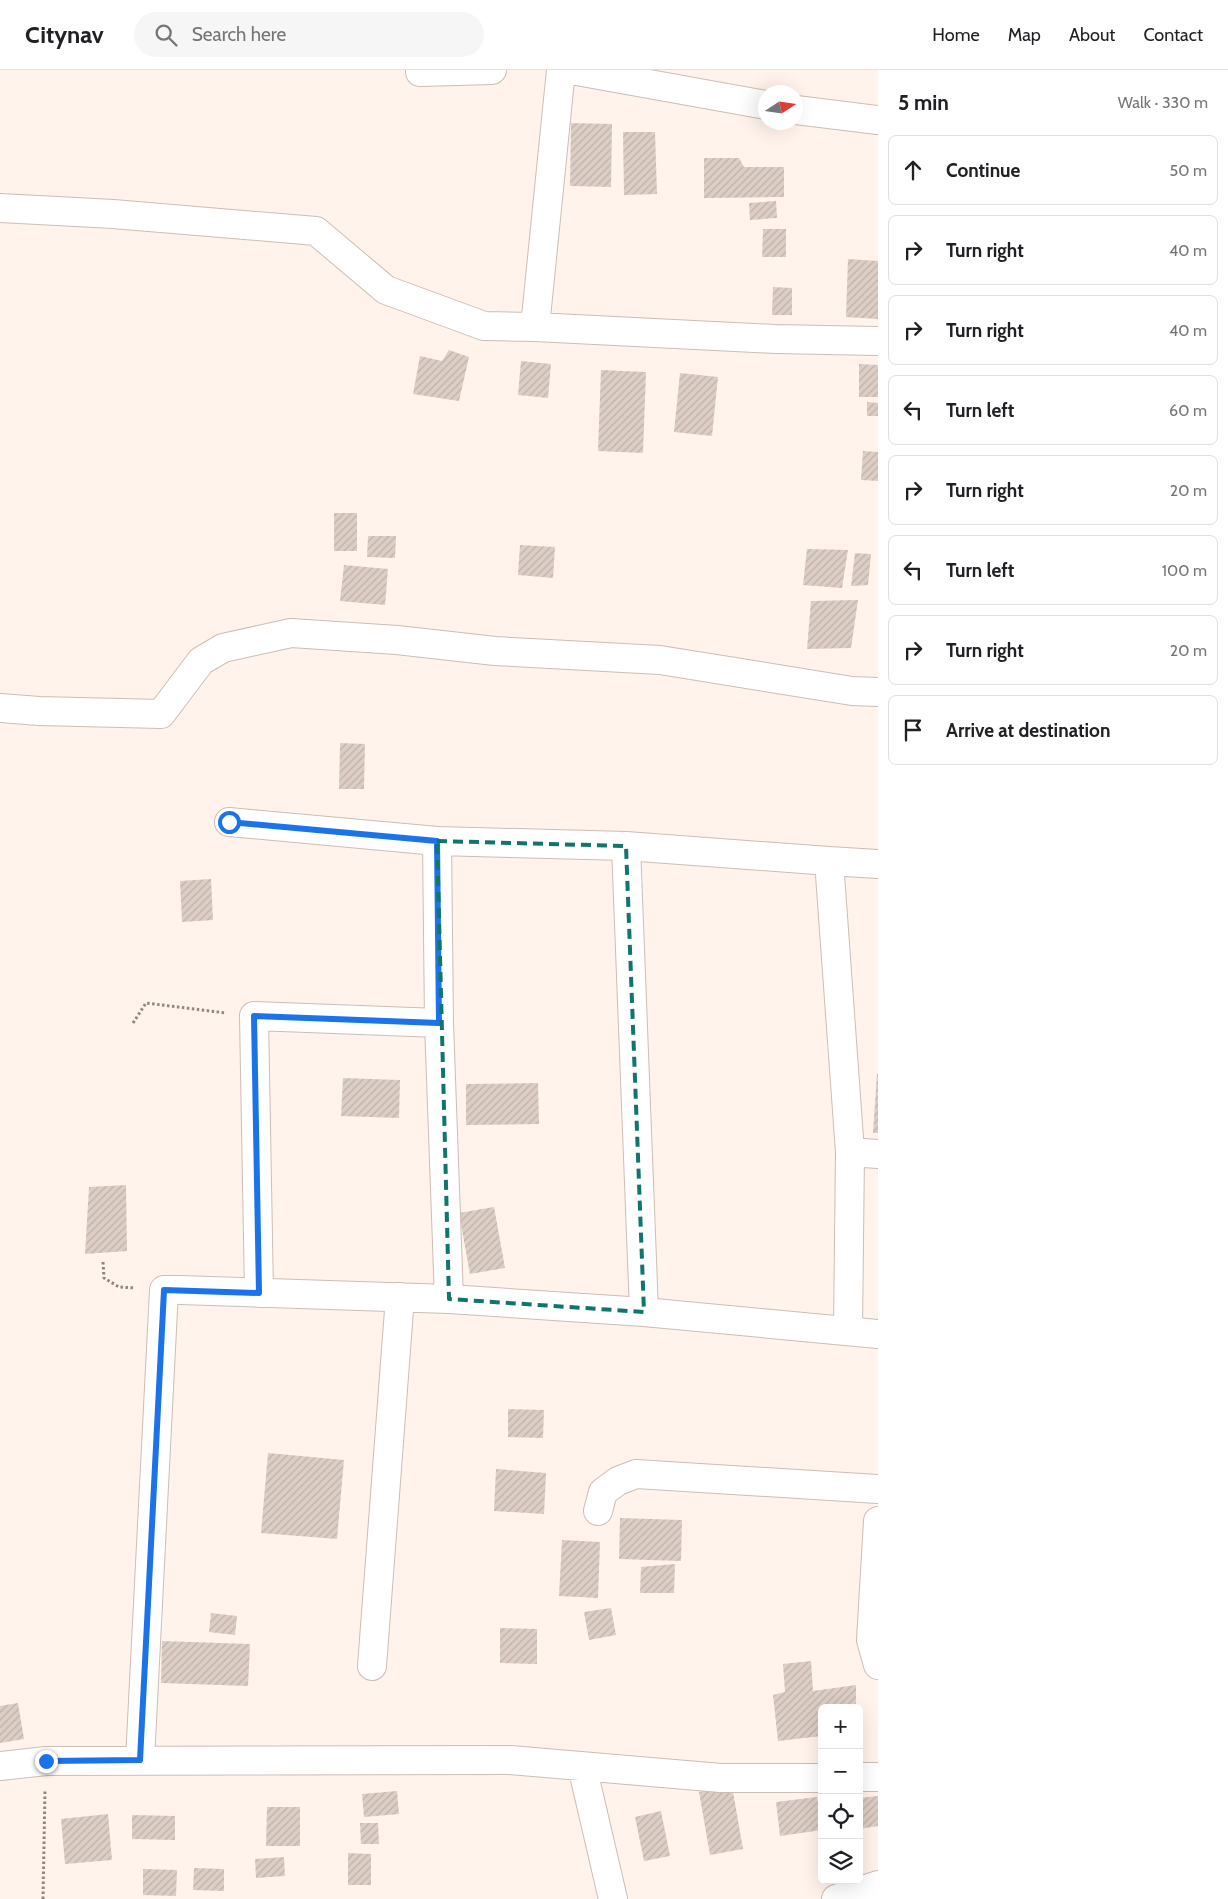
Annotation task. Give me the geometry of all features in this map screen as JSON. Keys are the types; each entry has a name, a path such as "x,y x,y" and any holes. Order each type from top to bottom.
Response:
{"street":[{"path":"420,72 492,70"},
{"path":"535,327 561,70"},
{"path":"571,70 758,104"},
{"path":"803,111 878,120"},
{"path":"0,208 113,214 316,231 386,290 484,326 878,342"},
{"path":"0,708 39,711 161,714 201,661 224,648 291,634 397,640 495,651 660,660 852,691 878,692"},
{"path":"229,822 437,841 626,846 878,864"},
{"path":"437,841 439,1023 449,1300"},
{"path":"626,846 644,1312"},
{"path":"829,861 850,1152 848,1330"},
{"path":"259,1293 254,1016 439,1023"},
{"path":"850,1152 878,1154"},
{"path":"140,1760 164,1290 400,1297 644,1312 878,1334"},
{"path":"372,1666 400,1297"},
{"path":"598,1511 603,1492 618,1481 636,1474 878,1489"},
{"path":"878,1521 872,1640 878,1665"},
{"path":"0,1766 46,1761 510,1760 721,1778 818,1778"},
{"path":"582,1766 613,1899"},
{"path":"863,1777 878,1777"},
{"path":"836,1899 878,1885"}],"path":[{"path":"133,1023 146,1003 254,1016"},
{"path":"102,1262 104,1278 119,1287 164,1290"},
{"path":"42,1899 46,1761"}],"highlighted area":[{"path":"437,841 626,846 644,1312 449,1299"}],"building":[{"path":"571,123 612,124 611,187 570,186"},
{"path":"623,132 655,132 657,194 624,195"},
{"path":"704,158 739,158 744,167 784,167 784,197 704,198"},
{"path":"776,201 777,218 750,220 749,203"},
{"path":"763,229 786,229 786,257 762,257"},
{"path":"848,259 878,261 878,319 846,317"},
{"path":"773,287 792,288 792,315 772,315"},
{"path":"449,350 469,357 459,401 413,394 420,356 442,361"},
{"path":"521,361 551,364 548,398 518,395"},
{"path":"859,364 878,365 878,397 859,397"},
{"path":"601,370 646,372 643,453 598,451"},
{"path":"680,373 718,377 712,436 674,432"},
{"path":"867,402 878,403 878,416 867,416"},
{"path":"863,451 878,452 878,481 861,480"},
{"path":"334,513 357,513 357,551 334,551"},
{"path":"368,536 396,536 395,558 367,557"},
{"path":"520,545 555,547 553,578 518,575"},
{"path":"807,549 848,550 842,588 803,585"},
{"path":"855,553 871,554 868,585 851,586"},
{"path":"344,565 388,569 385,605 340,601"},
{"path":"858,600 851,648 807,649 811,601"},
{"path":"340,743 365,744 364,789 339,789"},
{"path":"211,879 213,920 182,922 180,881"},
{"path":"877,1074 878,1133 873,1133"},
{"path":"343,1078 400,1080 399,1118 341,1116"},
{"path":"538,1083 539,1124 466,1125 466,1084"},
{"path":"126,1185 127,1251 85,1254 89,1187"},
{"path":"494,1207 505,1268 470,1274 459,1213"},
{"path":"508,1409 544,1410 543,1438 508,1437"},
{"path":"268,1453 344,1460 337,1539 261,1533"},
{"path":"496,1469 546,1473 544,1514 494,1511"},
{"path":"620,1518 682,1520 681,1561 619,1559"},
{"path":"562,1540 600,1542 598,1598 559,1596"},
{"path":"675,1564 674,1593 640,1593 641,1567"},
{"path":"611,1608 616,1635 589,1640 584,1612"},
{"path":"211,1613 237,1616 235,1635 209,1632"},
{"path":"500,1628 537,1629 537,1664 500,1663"},
{"path":"162,1641 250,1644 248,1686 161,1683"},
{"path":"811,1661 813,1691 856,1685 856,1704 818,1704 818,1736 778,1741 773,1695 785,1692 783,1664"},
{"path":"18,1703 24,1739 0,1743 0,1706"},
{"path":"732,1786 743,1849 710,1855 699,1792"},
{"path":"397,1791 399,1814 364,1817 362,1794"},
{"path":"878,1796 878,1826 863,1828 863,1798"},
{"path":"817,1797 818,1831 780,1836 776,1802"},
{"path":"267,1807 300,1807 300,1846 266,1846"},
{"path":"661,1811 670,1856 644,1861 635,1817"},
{"path":"108,1814 112,1860 65,1864 61,1819"},
{"path":"132,1815 175,1816 175,1840 132,1839"},
{"path":"360,1823 378,1823 379,1844 361,1844"},
{"path":"348,1853 371,1854 371,1885 348,1885"},
{"path":"284,1857 285,1876 256,1878 255,1859"},
{"path":"194,1868 224,1869 224,1891 193,1890"},
{"path":"143,1869 177,1870 176,1896 143,1895"}],"route":[{"path":"46,1761 140,1760 164,1290 259,1293 254,1016 439,1023 437,841 229,822"}]}
